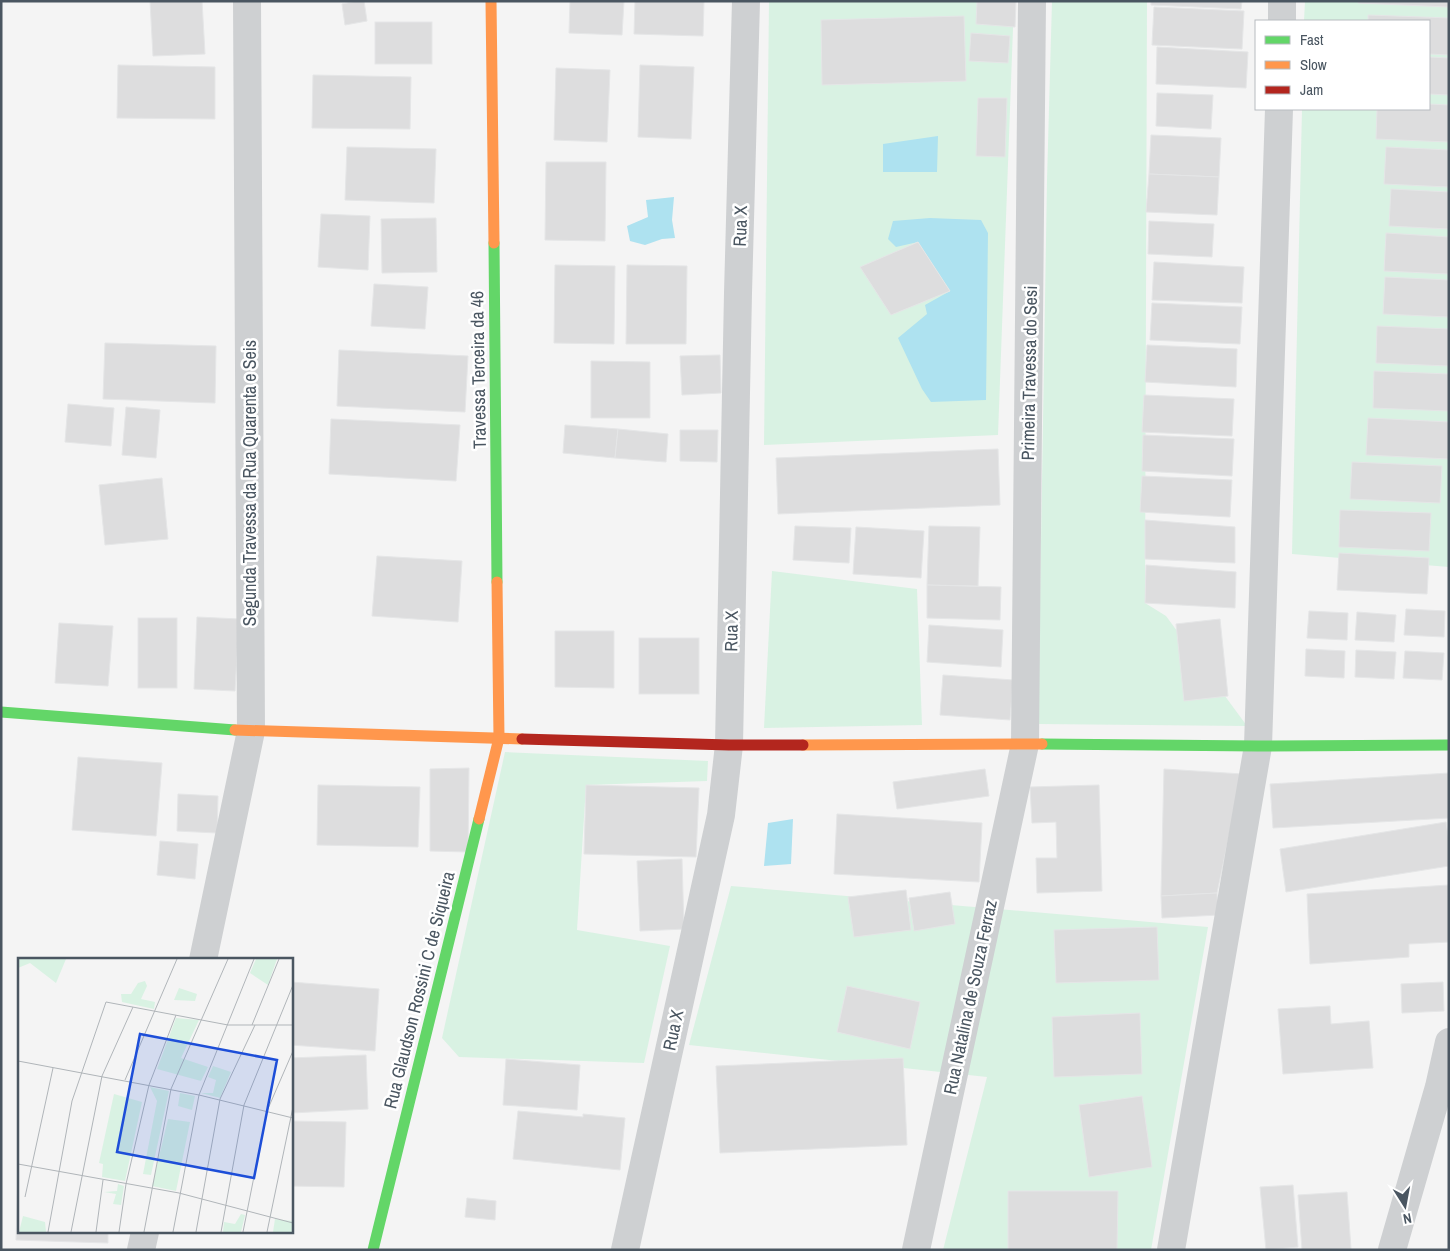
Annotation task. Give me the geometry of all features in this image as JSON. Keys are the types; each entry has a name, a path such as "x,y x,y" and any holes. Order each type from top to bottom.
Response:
{"street":[{"name":"Segunda Travessa da Rua Quarenta e Seis","path":"202,958 251,731 247,1"},
{"name":"Travessa Terceira da 46","path":"491,1 499,738"},
{"name":"Rua X","path":"625,1250 721,815 729,745 746,1"},
{"name":"Primeira Travessa do Sesi","path":"1025,744 1032,1"},
{"path":"1282,1 1282,20"},
{"path":"1171,1250 1258,746 1279,110"},
{"path":"1,712 251,731 729,745 1449,745"},
{"name":"Rua Glaudson Rossini C de Siqueira","path":"373,1250 499,738"},
{"name":"Rua Natalina de Souza Ferraz","path":"916,1250 1025,744"},
{"path":"1392,1250 1439,1086 1449,1042"},
{"path":"141,1250 145,1234"}],"green space":[{"path":"769,1 1014,1 998,435 764,445"},
{"path":"1052,1 1147,1 1145,603 1166,616 1247,726 1038,724 1047,180"},
{"path":"1305,1 1449,1 1449,567 1292,554 1302,110 1430,110 1430,20 1304,20"},
{"path":"772,571 917,589 922,725 764,728"},
{"path":"505,752 708,761 707,781 586,785 577,930 670,946 644,1063 459,1057 442,1038"},
{"path":"731,886 1208,927 1151,1250 943,1250 987,1077 689,1045"}],"water":[{"path":"938,136 937,172 883,172 883,144"},
{"path":"674,197 672,220 675,238 662,239 645,245 630,241 627,226 648,217 646,200"},
{"path":"930,218 981,220 988,233 986,400 931,402 922,389 898,338 927,314 925,305 950,291 918,242 896,247 888,239 893,221"},
{"path":"793,819 791,864 764,866 768,823"}],"building":[{"path":"150,1 202,1 205,54 153,56"},
{"path":"364,1 367,21 345,25 342,4"},
{"path":"570,1 624,1 622,35 569,33"},
{"path":"635,1 704,1 703,36 634,34"},
{"path":"977,1 1016,1 1015,27 976,24"},
{"path":"1151,1 1242,1 1241,9 1151,5"},
{"path":"1358,1 1448,1 1448,7 1358,3"},
{"path":"1154,7 1244,11 1242,49 1152,45"},
{"path":"1368,15 1449,18 1449,55 1430,54 1430,20 1368,20"},
{"path":"964,16 966,81 822,85 821,20"},
{"path":"375,22 432,22 432,64 375,64"},
{"path":"971,33 1010,36 1008,63 969,61"},
{"path":"1157,47 1248,52 1246,88 1156,84"},
{"path":"1430,57 1449,58 1449,95 1430,94"},
{"path":"118,65 215,67 215,119 117,118"},
{"path":"640,65 694,67 691,139 638,137"},
{"path":"556,68 610,70 607,142 554,140"},
{"path":"313,75 411,77 410,129 312,128"},
{"path":"1157,93 1213,95 1211,129 1156,126"},
{"path":"978,98 1007,98 1005,157 976,156"},
{"path":"1430,104 1449,105 1449,142 1376,139 1377,110 1430,110"},
{"path":"1151,135 1221,138 1219,177 1149,174"},
{"path":"347,147 436,149 434,203 345,200"},
{"path":"1386,147 1449,150 1449,187 1384,184"},
{"path":"546,162 606,162 605,241 545,240"},
{"path":"1149,174 1219,177 1217,215 1146,212"},
{"path":"1391,189 1449,192 1449,229 1389,226"},
{"path":"321,214 370,216 368,270 318,267"},
{"path":"436,218 437,272 382,273 381,219"},
{"path":"1149,221 1214,224 1212,257 1148,254"},
{"path":"1386,233 1449,237 1449,274 1384,271"},
{"path":"918,242 950,291 891,315 860,267"},
{"path":"1154,262 1244,267 1242,303 1152,300"},
{"path":"555,265 615,266 614,344 554,343"},
{"path":"627,265 687,266 686,344 626,344"},
{"path":"1385,277 1449,280 1449,317 1383,314"},
{"path":"374,284 428,287 425,329 371,326"},
{"path":"1152,303 1242,307 1240,344 1150,340"},
{"path":"1377,326 1449,329 1449,366 1376,363"},
{"path":"105,343 216,346 215,403 103,399"},
{"path":"1147,345 1237,349 1236,387 1145,382"},
{"path":"339,350 468,356 465,412 337,406"},
{"path":"720,355 721,393 682,395 680,356"},
{"path":"591,361 650,362 650,418 591,418"},
{"path":"1374,371 1449,374 1449,411 1373,408"},
{"path":"1144,395 1234,399 1232,436 1142,432"},
{"path":"68,404 114,408 111,446 65,442"},
{"path":"126,407 160,410 156,458 122,455"},
{"path":"1368,418 1449,422 1449,459 1366,455"},
{"path":"331,419 460,425 456,481 329,474"},
{"path":"565,425 618,429 615,458 563,453"},
{"path":"618,429 668,434 666,462 615,458"},
{"path":"680,430 718,430 717,462 680,461"},
{"path":"1143,435 1234,439 1232,476 1142,471"},
{"path":"998,449 1000,505 778,514 776,458"},
{"path":"1352,462 1442,466 1440,503 1350,499"},
{"path":"1142,476 1232,480 1230,517 1140,512"},
{"path":"162,478 168,539 105,545 99,485"},
{"path":"1340,510 1431,513 1429,551 1339,547"},
{"path":"1145,520 1235,527 1235,563 1145,559"},
{"path":"795,526 851,528 849,563 793,560"},
{"path":"929,526 980,527 978,586 927,585"},
{"path":"856,527 924,531 921,578 853,574"},
{"path":"1339,553 1429,558 1427,594 1337,590"},
{"path":"377,556 462,561 458,622 372,616"},
{"path":"1146,565 1236,572 1235,608 1145,603"},
{"path":"927,585 1001,587 1000,620 927,618"},
{"path":"1406,609 1445,611 1444,637 1404,635"},
{"path":"1309,611 1348,613 1347,640 1307,638"},
{"path":"1357,612 1396,615 1394,642 1355,640"},
{"path":"197,617 239,619 235,691 194,689"},
{"path":"138,618 177,618 177,688 138,688"},
{"path":"1220,619 1228,696 1184,701 1176,624"},
{"path":"59,623 113,626 108,686 55,683"},
{"path":"929,625 1003,630 1001,667 927,662"},
{"path":"555,631 614,631 614,688 555,687"},
{"path":"639,638 699,638 699,694 639,694"},
{"path":"1306,649 1345,651 1344,678 1305,676"},
{"path":"1356,650 1396,652 1394,679 1355,677"},
{"path":"1405,651 1444,653 1442,680 1403,678"},
{"path":"943,675 1013,680 1010,720 940,715"},
{"path":"78,757 162,763 156,836 72,830"},
{"path":"469,768 468,852 430,851 430,769"},
{"path":"985,769 989,796 897,809 893,782"},
{"path":"1164,769 1242,774 1217,893 1161,896"},
{"path":"1449,773 1449,818 1273,828 1270,784"},
{"path":"318,785 420,787 418,847 317,845"},
{"path":"586,785 699,788 696,857 584,854"},
{"path":"1099,785 1102,891 1037,893 1036,858 1057,858 1056,822 1032,823 1030,787"},
{"path":"178,794 218,796 217,833 177,831"},
{"path":"837,814 982,823 979,882 834,874"},
{"path":"1446,822 1449,842 1449,866 1286,892 1280,849"},
{"path":"160,841 198,844 195,879 157,875"},
{"path":"682,859 684,929 640,931 637,861"},
{"path":"1449,885 1449,942 1409,944 1409,957 1310,964 1307,894"},
{"path":"906,890 911,930 854,937 848,897"},
{"path":"950,892 955,924 914,931 909,898"},
{"path":"1217,893 1218,915 1162,918 1161,896"},
{"path":"1157,927 1159,980 1056,983 1054,930"},
{"path":"292,982 379,989 375,1051 292,1045"},
{"path":"1443,982 1444,1011 1402,1013 1401,984"},
{"path":"847,986 920,1002 910,1049 837,1032"},
{"path":"1330,1006 1331,1024 1369,1021 1373,1068 1283,1074 1278,1009"},
{"path":"1140,1013 1142,1074 1054,1077 1052,1017"},
{"path":"366,1055 368,1109 292,1113 292,1058"},
{"path":"903,1058 907,1145 720,1153 716,1066"},
{"path":"506,1059 580,1065 577,1110 503,1105"},
{"path":"1142,1096 1152,1167 1089,1177 1079,1105"},
{"path":"518,1111 583,1117 583,1114 625,1118 620,1170 513,1159"},
{"path":"292,1121 346,1122 344,1187 292,1186"},
{"path":"18,1175 18,1234 108,1234 108,1243 16,1240"},
{"path":"1293,1185 1298,1247 1266,1250 1260,1187"},
{"path":"1008,1191 1118,1191 1117,1250 1008,1250"},
{"path":"1347,1192 1351,1249 1302,1250 1298,1195"},
{"path":"467,1198 496,1201 495,1220 465,1217"}],"traffic: fast":[{"path":"494,243 497,582"},
{"path":"1,712 235,730"},
{"path":"1042,744 1449,745"},
{"path":"373,1250 479,819"}],"traffic: slow":[{"path":"491,1 494,243"},
{"path":"479,819 499,738 497,582"},
{"path":"235,730 522,739"},
{"path":"803,745 1042,744"}],"traffic: jam":[{"path":"522,739 729,745 803,745"}]}
